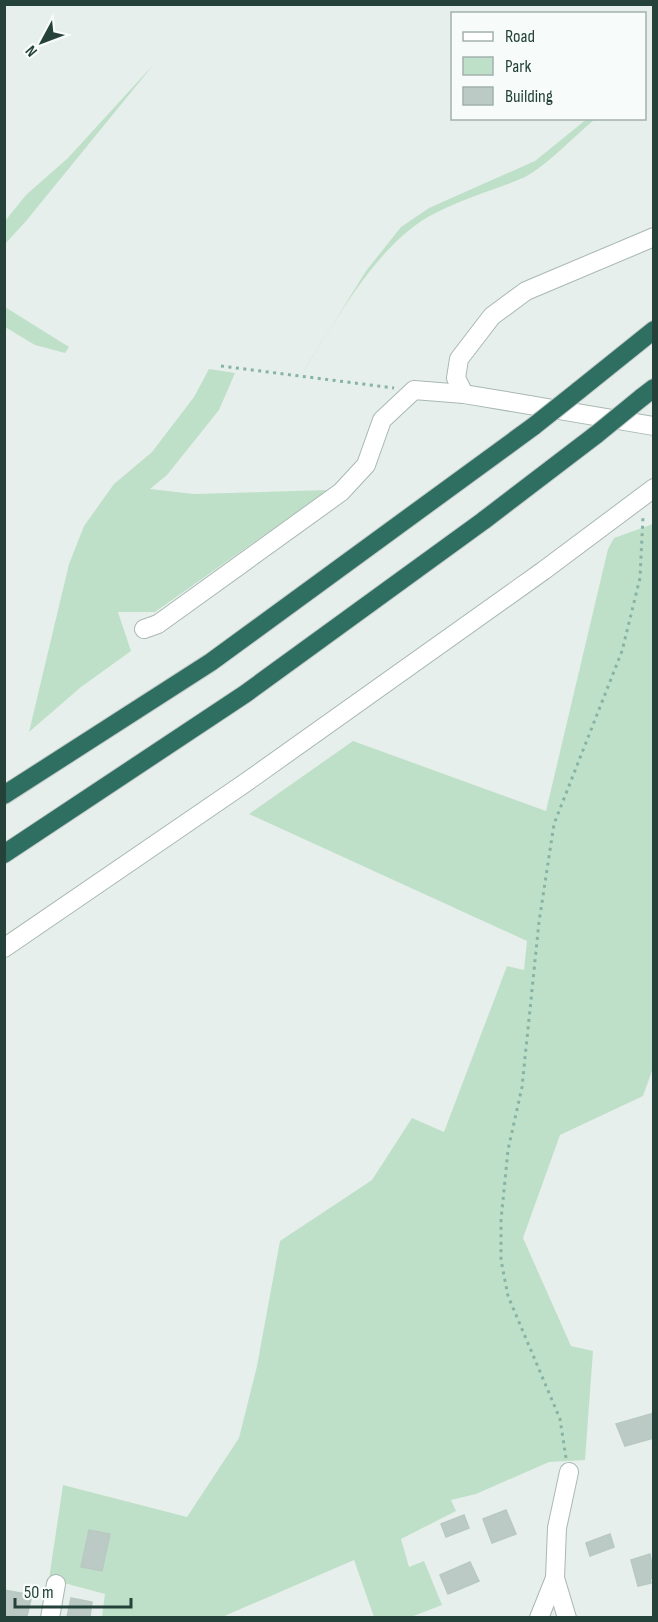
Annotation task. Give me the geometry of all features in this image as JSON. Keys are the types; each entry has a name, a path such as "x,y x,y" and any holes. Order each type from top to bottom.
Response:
{"highway":[{"path":"4,795 212,662 534,426 654,330"},
{"path":"4,854 245,694 483,521 647,393"}],"street":[{"path":"464,394 456,378 459,359 492,316 526,291 654,237"},
{"path":"144,629 158,624 341,492 366,465 382,420 414,390 464,394 654,426"},
{"path":"4,948 245,783 543,571 649,491"},
{"path":"567,1617 555,1578 557,1528 569,1472"},
{"path":"539,1617 555,1578"},
{"path":"50,1617 56,1584"}],"path":[{"path":"221,366 414,390"},
{"path":"569,1472 560,1419 508,1296 501,1260 501,1220 508,1150 522,1087 539,922 554,824 622,651 640,578 649,491"}],"green space":[{"path":"154,64 5,244 5,221 26,195 68,158"},
{"path":"586,120 594,120 551,158 525,177 440,211 408,231 371,269 298,380 366,271 401,227 429,208 535,161"},
{"path":"4,307 69,347 65,353 35,345 5,327"},
{"path":"209,369 235,373 219,410 167,475 150,489 194,494 328,490 155,612 118,612 131,651 81,687 29,732 69,564 84,526 114,484 152,452 194,397"},
{"path":"653,524 653,1068 643,1096 560,1135 523,1238 571,1346 593,1351 585,1460 549,1462 476,1494 451,1500 456,1511 401,1539 409,1567 424,1561 442,1605 411,1617 374,1617 354,1560 222,1617 102,1617 105,1594 49,1579 63,1485 187,1517 239,1438 257,1366 280,1241 372,1180 412,1118 444,1132 507,966 524,970 527,941 249,814 353,741 546,811 608,549 614,538"}],"building":[{"path":"654,1413 654,1438 625,1446 616,1424"},
{"path":"506,1510 516,1534 492,1543 483,1519"},
{"path":"464,1515 469,1528 446,1537 441,1524"},
{"path":"89,1530 110,1534 102,1571 81,1567"},
{"path":"610,1534 614,1547 590,1556 586,1543"},
{"path":"650,1554 654,1578 650,1579 651,1583 638,1586 631,1560"},
{"path":"470,1562 479,1581 448,1594 440,1575"},
{"path":"4,1590 32,1595 27,1616 4,1615"},
{"path":"71,1598 92,1602 90,1617 67,1617"}]}
